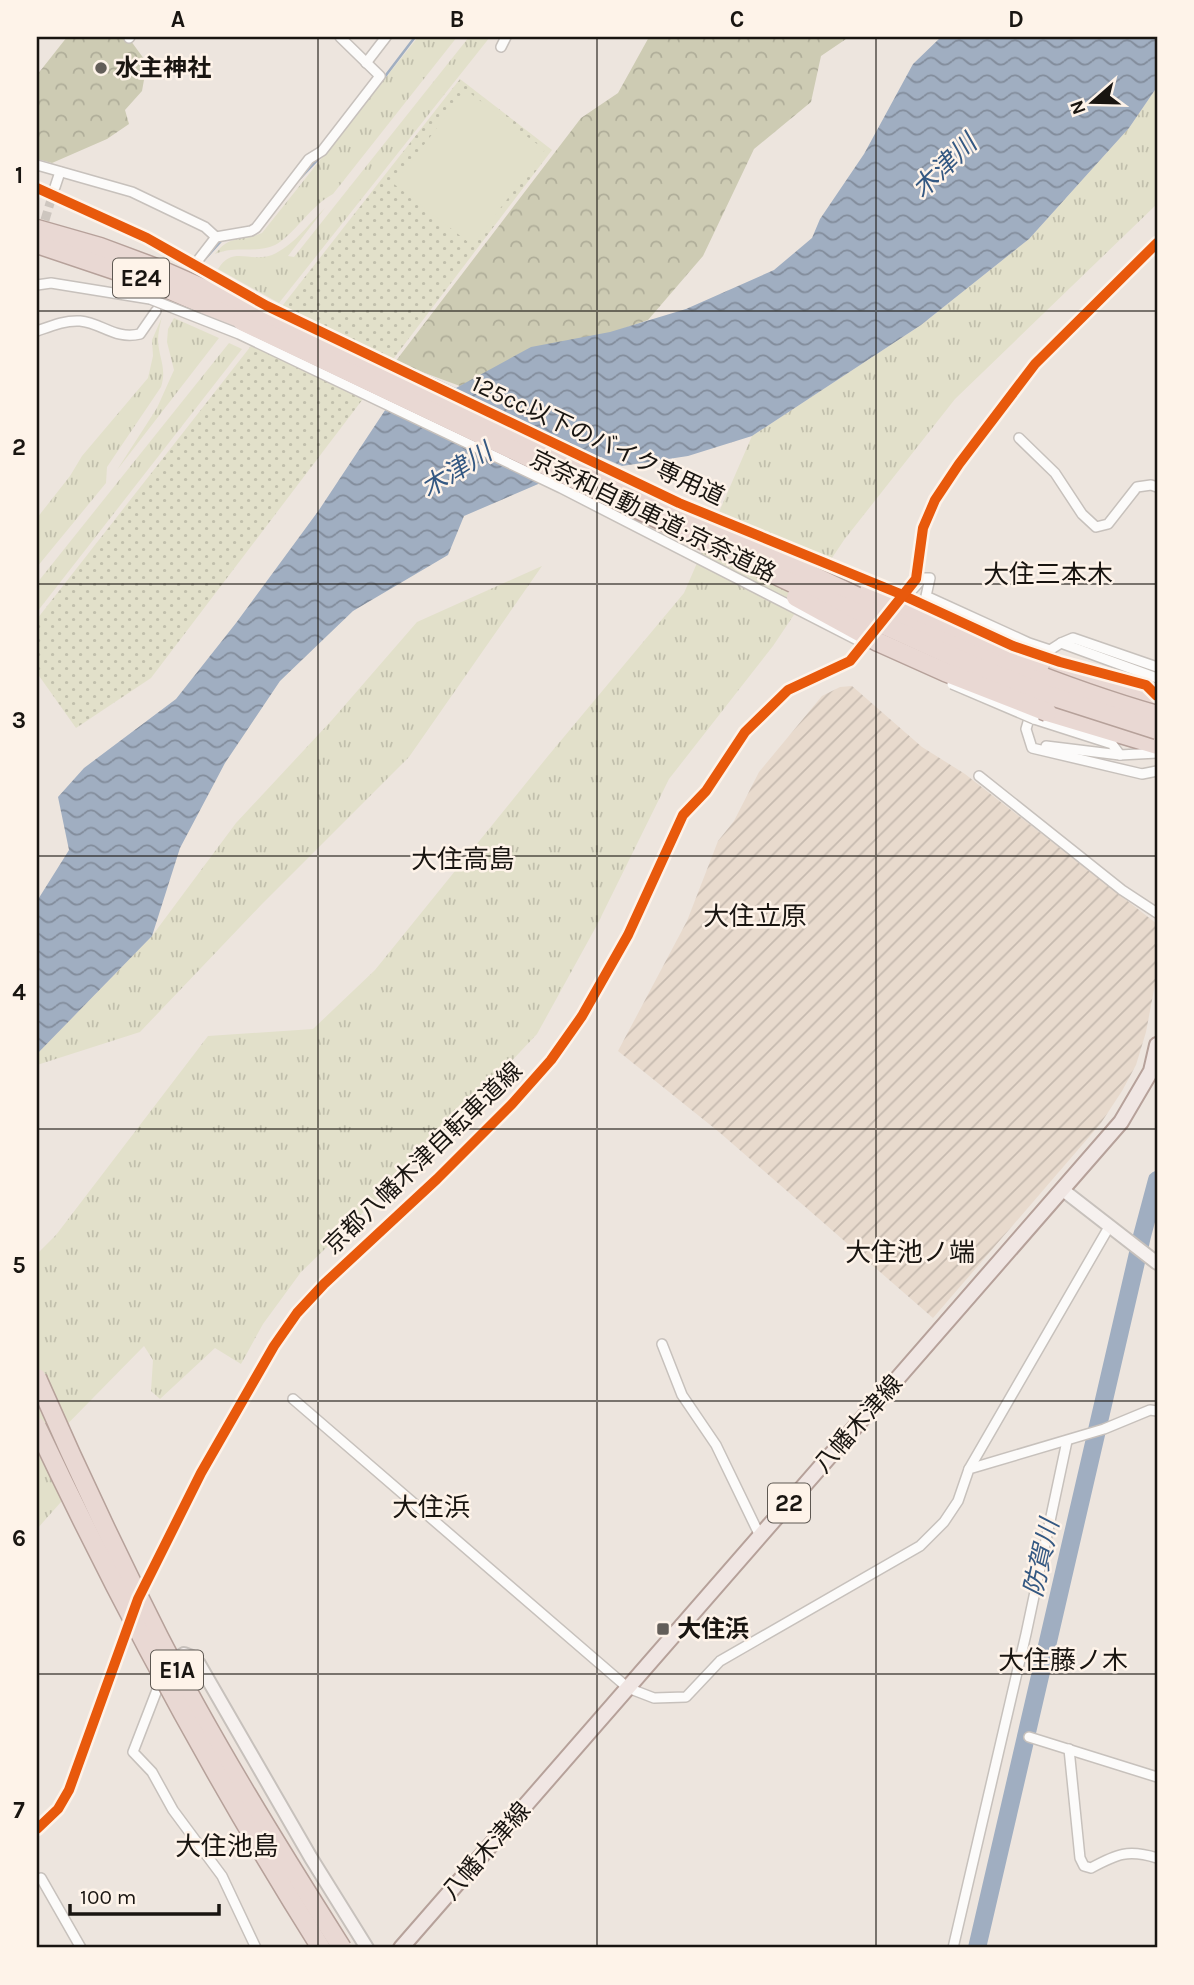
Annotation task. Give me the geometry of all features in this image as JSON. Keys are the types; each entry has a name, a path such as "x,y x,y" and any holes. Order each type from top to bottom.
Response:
{"highway":[{"path":"37,220 100,247"},
{"name":"京奈和自動車道;京奈道路","path":"37,229 100,247 159,269 247,316 617,499 965,662 1048,695 1157,730"},
{"name":"京奈和自動車道;京奈道路","path":"37,244 153,291 247,316 701,522 806,574 970,648 1109,701 1157,715"},
{"path":"37,256 153,291"},
{"path":"617,499 878,642 945,673 1041,715 1157,745"},
{"path":"701,522 803,559 866,589 1059,666 1157,690"},
{"name":"E1A","path":"37,1378 160,1638 228,1761 342,1948"},
{"name":"E1A","path":"37,1427 94,1547 154,1663 216,1775 321,1948"}],"main road":[{"name":"八幡木津線","path":"401,1948 1121,1122 1154,1070 1157,1045"}],"street":[{"path":"199,259 216,237 251,232 256,228 309,159 322,150 380,76 340,37"},
{"path":"366,63 386,37"},
{"path":"501,47 506,37"},
{"path":"37,164 132,192 205,227 216,237"},
{"path":"55,187 60,172"},
{"name":"125cc以下のバイク専用道","path":"37,188 147,238 267,306 679,503 898,593 1059,666"},
{"path":"37,285 51,283 153,291 189,313 277,352 561,488 833,629 922,671 1112,744 1121,755"},
{"path":"37,331 65,321 84,321 113,334 132,336 140,334 156,311"},
{"path":"1019,438 1055,473 1082,514 1096,527 1108,524 1137,487 1157,487"},
{"path":"907,591 912,590 923,578 930,578 926,596 1050,650"},
{"path":"1157,667 1073,638 1061,643 1050,650 1026,729 1032,748 1142,774 1157,771"},
{"path":"1061,643 1157,690"},
{"path":"1030,744 1121,755 1157,752"},
{"path":"979,776 1122,890 1157,913"},
{"path":"1063,1190 1152,1260"},
{"path":"293,1399 628,1689 654,1698 686,1697 720,1661 920,1546 944,1522 958,1501 968,1469 1109,1227"},
{"path":"662,1344 682,1395 716,1445 761,1536"},
{"path":"968,1469 1067,1441 1150,1410 1157,1411"},
{"path":"953,1948 1026,1634 1067,1441"},
{"path":"256,1948 222,1877 173,1810 152,1772 133,1752 167,1665 184,1654 199,1664 311,1858 367,1948"},
{"path":"1029,1737 1157,1777"},
{"path":"1069,1749 1080,1858 1084,1866 1091,1868 1114,1856 1132,1852 1157,1858"},
{"path":"41,1878 81,1948"}],"shaded area":[{"path":"852,686 922,747 965,774 1157,924 1157,974 1146,1032 1136,1065 1122,1091 1101,1123 933,1318 719,1132 618,1051 687,921 718,841 734,821 759,772 822,696 840,687"}],"green space":[{"path":"67,37 128,37 147,63 142,91 125,110 129,124 107,139 52,163 37,159 37,75"},
{"path":"418,37 457,37 333,194 275,245 215,254 231,241 262,233"},
{"path":"469,37 490,37 279,303 218,269 229,258 264,257 280,251 300,235 325,208 288,256 294,257"},
{"path":"649,37 849,37 821,56 811,102 754,149 703,256 648,320 460,386 395,362 581,118 618,93"},
{"path":"460,79 552,150 151,678 76,728 37,673 37,619"},
{"path":"1157,87 1157,204 955,399 844,540 773,646 669,779 597,925 537,1034 425,1153 301,1272 263,1324 241,1364 215,1348 160,1399 151,1391 153,1360 144,1346 41,1451 77,1484 37,1529 37,1254 56,1235 208,1036 313,1029 375,970 684,593 752,436 921,325 1029,239 1129,128"},
{"path":"466,90 545,150 472,245 394,184"},
{"path":"162,317 158,341 163,369 161,387 107,467 106,483 37,567 37,518 82,456 148,378 153,356 152,340"},
{"path":"174,318 219,338 117,470 157,408 174,370 167,342 168,329"},
{"path":"229,343 242,349 37,612 37,583"},
{"path":"542,566 409,757 262,904 140,1032 37,1065 37,1054 152,936 236,823 332,720 417,622"}],"water":[{"name":"木津川","path":"941,37 1157,37 1157,87 1129,128 1029,239 921,325 752,436 688,456 622,466 601,457 464,516 448,555 353,611 280,681 225,763 180,848 152,936 37,1054 37,901 69,850 58,797 84,768 176,699 319,510 413,368 456,388 531,347 610,332 686,309 774,270 812,238 820,219 864,154 913,64"}],"waterway":[{"path":"383,79 415,37"},
{"path":"293,186 322,155"},
{"path":"204,260 222,240"},
{"name":"防賀川","path":"977,1948 1157,1180"}],"tunnel":[{"path":"41,233 54,190"}],"cycle path":[{"path":"37,188 147,238 267,306 679,503 898,593 1013,646 1060,662 1146,685 1157,696"},
{"name":"京都八幡木津自転車道線","path":"37,1829 58,1809 69,1790 138,1599 201,1473 274,1346 297,1313 324,1284 437,1179 512,1104 551,1060 582,1016 628,935 683,815 706,791 745,732 788,690 850,661 916,579 923,528 935,500 959,464 1035,364 1157,243"}],"place":[{"name":"水主神社","path":"101,68"},
{"name":"大住浜","path":"663,1629"}],"district":[{"name":"大住三本木","path":"1048,574"},
{"name":"大住高島","path":"463,859"},
{"name":"大住立原","path":"755,916"},
{"name":"大住池ノ端","path":"910,1252"},
{"name":"大住浜","path":"431,1507"},
{"name":"大住藤ノ木","path":"1063,1660"},
{"name":"大住池島","path":"227,1846"}]}
